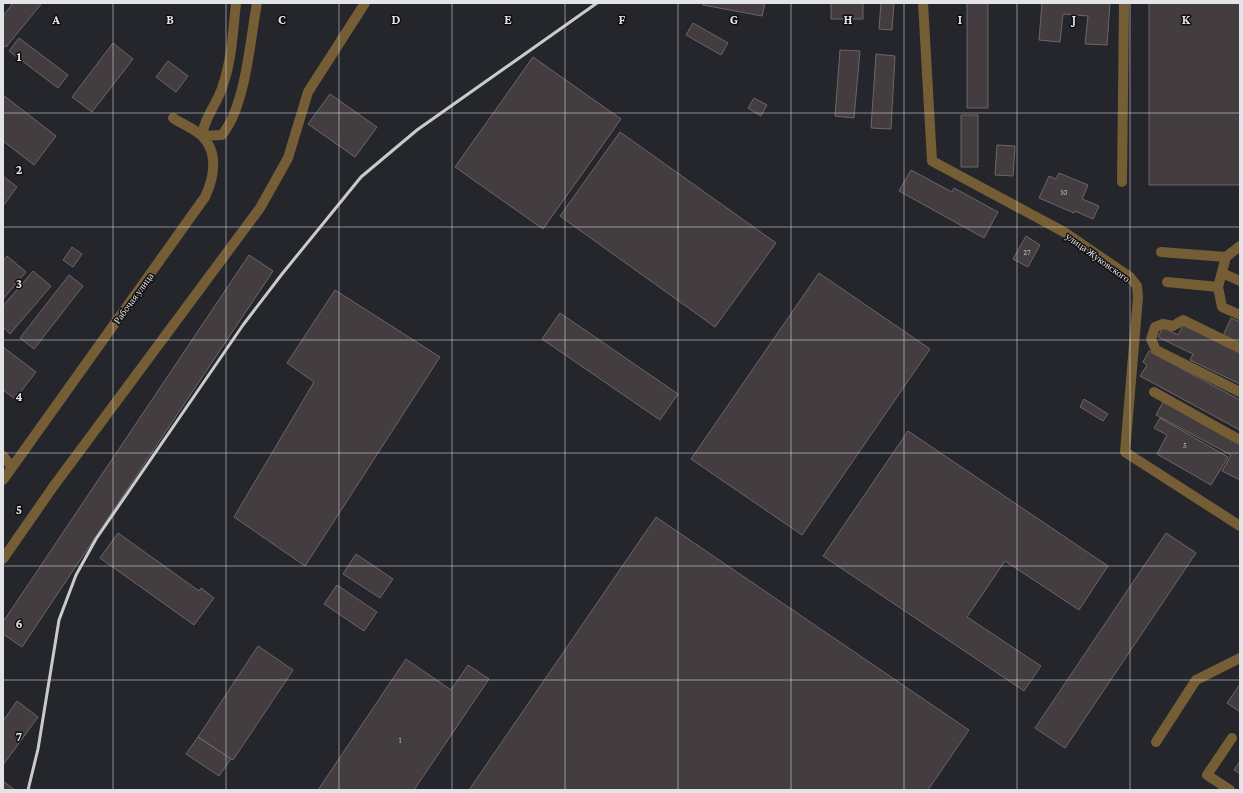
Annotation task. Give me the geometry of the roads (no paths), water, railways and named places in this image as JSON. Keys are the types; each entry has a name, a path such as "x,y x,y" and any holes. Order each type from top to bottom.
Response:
{"street":[{"path":"202,136 203,125 223,86 229,63 236,3"},
{"path":"173,118 202,136 222,135 229,126 238,100 251,47 257,3"},
{"path":"3,559 53,487 260,208 288,158 308,92 365,3"},
{"name":"улица Жуковского","path":"923,3 932,161 1064,232 1130,277 1137,286 1138,297 1126,452 1240,526"},
{"path":"1122,182 1124,3"},
{"name":"Рабочая улица","path":"3,480 205,197 213,177 214,167 209,147 202,136"},
{"path":"1240,246 1226,257 1218,287 1222,306 1240,315"},
{"path":"1161,252 1226,257"},
{"path":"1222,273 1240,281"},
{"path":"1167,282 1218,287"},
{"path":"1240,348 1183,320 1173,326 1163,324 1155,327 1152,339 1156,350 1240,392"},
{"path":"1154,392 1240,440"},
{"path":"3,456 12,467"},
{"path":"1156,742 1196,680 1240,658"},
{"path":"1230,790 1207,775 1232,738"}],"railway":[{"path":"28,790 38,749 59,620 76,575 96,539 243,325 282,274 361,177 417,130 597,3"}]}
